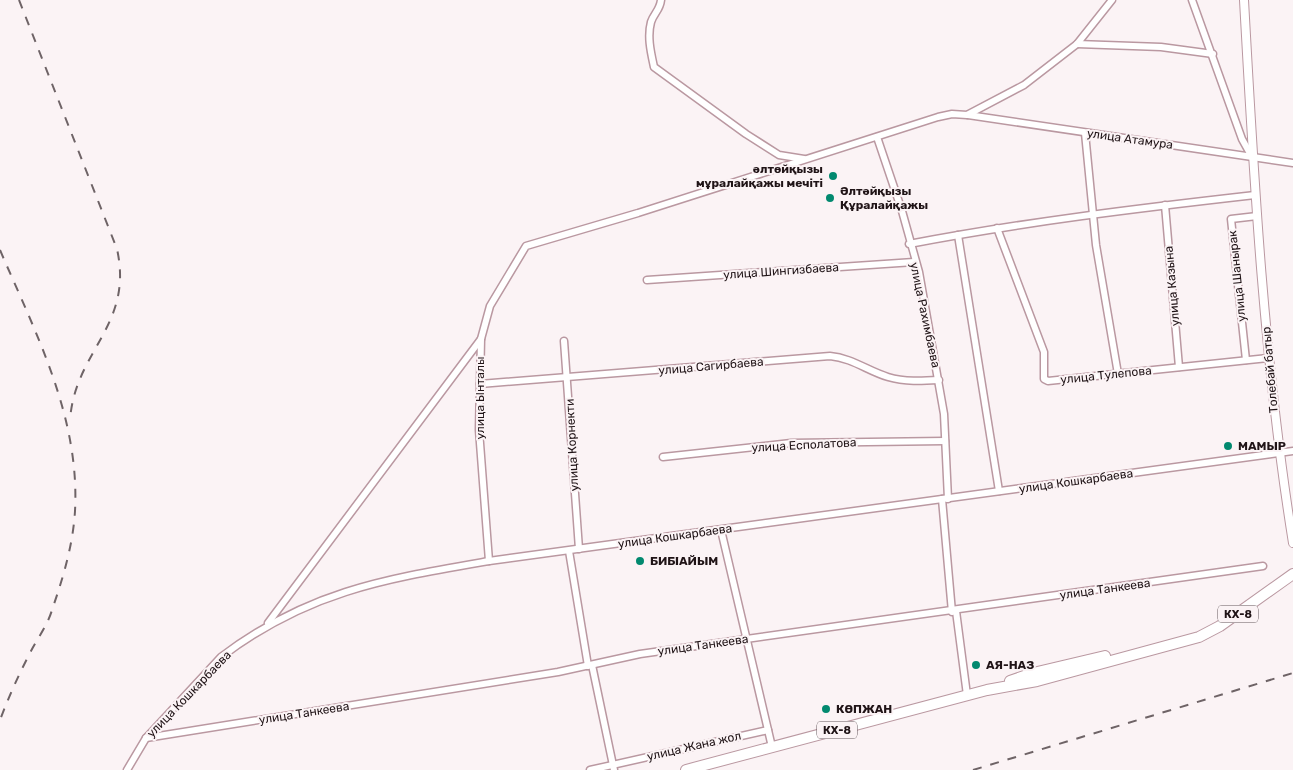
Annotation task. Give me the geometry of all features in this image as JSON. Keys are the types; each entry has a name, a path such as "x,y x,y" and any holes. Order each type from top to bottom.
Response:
{"main road":[{"name":"КХ-8","path":"686,770 1035,677 1198,637 1220,626 1293,574"}],"street":[{"path":"661,0 660,8 651,21 650,46 654,67 746,134 780,155 805,159 938,117 967,115 1024,85 1077,44 1112,0"},
{"path":"1192,0 1242,139 1252,157"},
{"name":"Толебай батыр","path":"1244,0 1252,157 1268,358 1278,453 1293,543"},
{"path":"1077,44 1161,47 1213,54"},
{"name":"улица Атамура","path":"967,115 1293,163"},
{"path":"1086,133 1093,214 1118,374"},
{"name":"улица Рахимбаева","path":"877,137 902,212 914,262 919,272 939,380 945,440 946,499 954,611 967,695"},
{"name":"улица Ынталы","path":"489,562 479,430 481,339 490,306 505,278 526,246 805,159"},
{"path":"910,244 997,228 1093,214 1256,195"},
{"name":"улица Казына","path":"1165,205 1178,367"},
{"name":"улица Шанырак","path":"1246,360 1231,219 1257,216"},
{"name":"улица Тулепова","path":"997,228 1044,352 1044,379 1054,381 1268,358"},
{"path":"958,235 999,491"},
{"name":"улица Шингизбаева","path":"647,280 914,262"},
{"path":"268,624 481,339"},
{"name":"улица Корнекти","path":"564,341 579,549"},
{"name":"улица Сагирбаева","path":"480,384 830,356 842,357 887,377 914,381 939,380"},
{"name":"улица Есполатова","path":"662,457 792,443 945,440"},
{"name":"улица Кошкарбаева","path":"127,770 146,738 221,657 268,624 324,599 378,581 579,549 1293,451"},
{"path":"721,530 772,747"},
{"path":"569,551 590,666 614,767"},
{"name":"улица Танкеева","path":"146,738 590,666 640,654 1263,566"},
{"name":"улица Жана жол","path":"590,770 614,767 768,730"}],"railway":[{"path":"19,0 117,249 120,276 118,298 111,318 82,375 74,396 70,420"},
{"path":"0,250 28,313 53,377 63,409 75,476 75,511 72,536 60,586 50,615 22,668 0,720"},
{"path":"973,770 1293,673"}],"place":[{"name":"әлтөйқызы мұралайқажы мечіті","path":"833,176"},
{"name":"Әлтәйқызы Құралайқажы","path":"830,198"},
{"name":"МАМЫР","path":"1228,446"},
{"name":"БИБІАЙЫМ","path":"640,561"},
{"name":"АЯ-НАЗ","path":"976,665"},
{"name":"КӨПЖАН","path":"826,709"}]}
